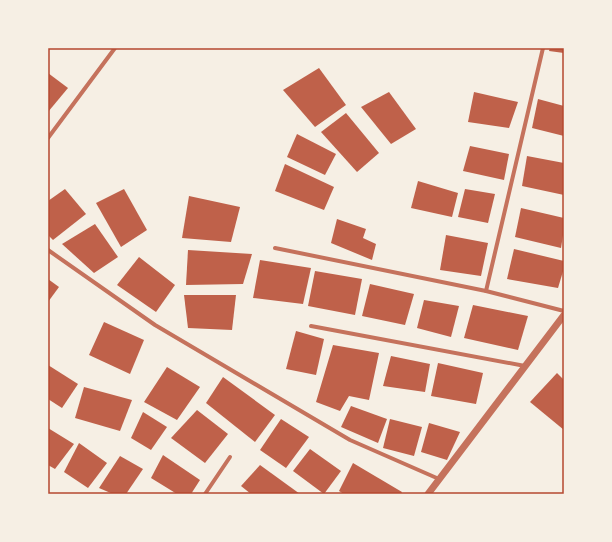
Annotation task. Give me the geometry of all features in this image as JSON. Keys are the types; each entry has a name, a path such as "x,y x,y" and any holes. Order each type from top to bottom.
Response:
{"street":[{"path":"48,138 115,48"},
{"path":"486,291 543,48"},
{"path":"275,248 486,291 564,311"},
{"path":"48,250 155,325 350,440 439,479"},
{"path":"428,494 564,315"},
{"path":"311,326 525,366"},
{"path":"205,494 230,456"}],"building":[{"path":"550,48 564,48 564,53 549,51"},
{"path":"319,68 346,105 315,127 283,90"},
{"path":"48,73 68,88 48,112"},
{"path":"389,92 416,129 391,144 361,107"},
{"path":"474,92 518,102 509,128 468,122"},
{"path":"538,99 564,106 564,136 532,128"},
{"path":"346,113 379,153 357,172 321,132"},
{"path":"297,134 336,154 325,175 287,157"},
{"path":"470,146 509,154 504,180 463,171"},
{"path":"527,156 564,163 564,195 522,186"},
{"path":"285,164 334,187 324,210 275,191"},
{"path":"418,181 458,193 452,217 411,208"},
{"path":"65,189 86,214 53,240 48,235 48,201"},
{"path":"124,189 147,230 121,247 96,203"},
{"path":"465,189 495,194 488,223 458,217"},
{"path":"189,196 240,207 231,242 182,238"},
{"path":"521,208 564,218 561,248 515,237"},
{"path":"337,219 366,229 363,238 376,244 372,260 331,243"},
{"path":"95,224 118,257 94,273 62,244"},
{"path":"446,235 488,243 481,276 440,270"},
{"path":"514,249 564,261 564,268 558,288 507,279"},
{"path":"188,250 252,254 243,284 186,285"},
{"path":"139,257 175,285 156,312 117,285"},
{"path":"260,260 311,268 303,304 253,298"},
{"path":"315,271 362,279 355,315 308,306"},
{"path":"48,279 59,287 48,302"},
{"path":"370,284 414,294 405,325 362,316"},
{"path":"184,295 236,295 232,330 188,328"},
{"path":"424,300 459,306 451,337 417,328"},
{"path":"473,305 528,316 518,350 464,338"},
{"path":"104,322 144,340 130,374 89,355"},
{"path":"296,331 324,339 316,375 286,369"},
{"path":"333,345 379,353 369,400 349,396 340,411 316,402"},
{"path":"391,356 430,364 425,392 383,386"},
{"path":"438,363 483,373 476,404 431,396"},
{"path":"48,365 78,384 62,408 48,399"},
{"path":"167,367 200,387 177,420 144,402"},
{"path":"557,373 564,380 564,430 530,402"},
{"path":"223,377 275,415 255,442 206,403"},
{"path":"84,387 132,400 120,431 75,418"},
{"path":"351,406 387,419 378,443 341,427"},
{"path":"197,410 228,434 205,463 171,438"},
{"path":"143,412 167,427 151,450 131,438"},
{"path":"281,419 309,437 286,468 260,450"},
{"path":"390,419 422,427 414,456 383,448"},
{"path":"429,423 460,432 447,460 421,452"},
{"path":"48,428 74,444 55,469 48,465"},
{"path":"79,443 107,463 88,488 64,472"},
{"path":"310,449 341,471 324,494 293,471"},
{"path":"163,455 200,480 191,494 177,494 151,478"},
{"path":"120,456 143,469 126,494 113,494 99,488"},
{"path":"353,463 402,492 401,494 344,494 339,491"},
{"path":"260,465 300,494 251,494 241,486"}]}
